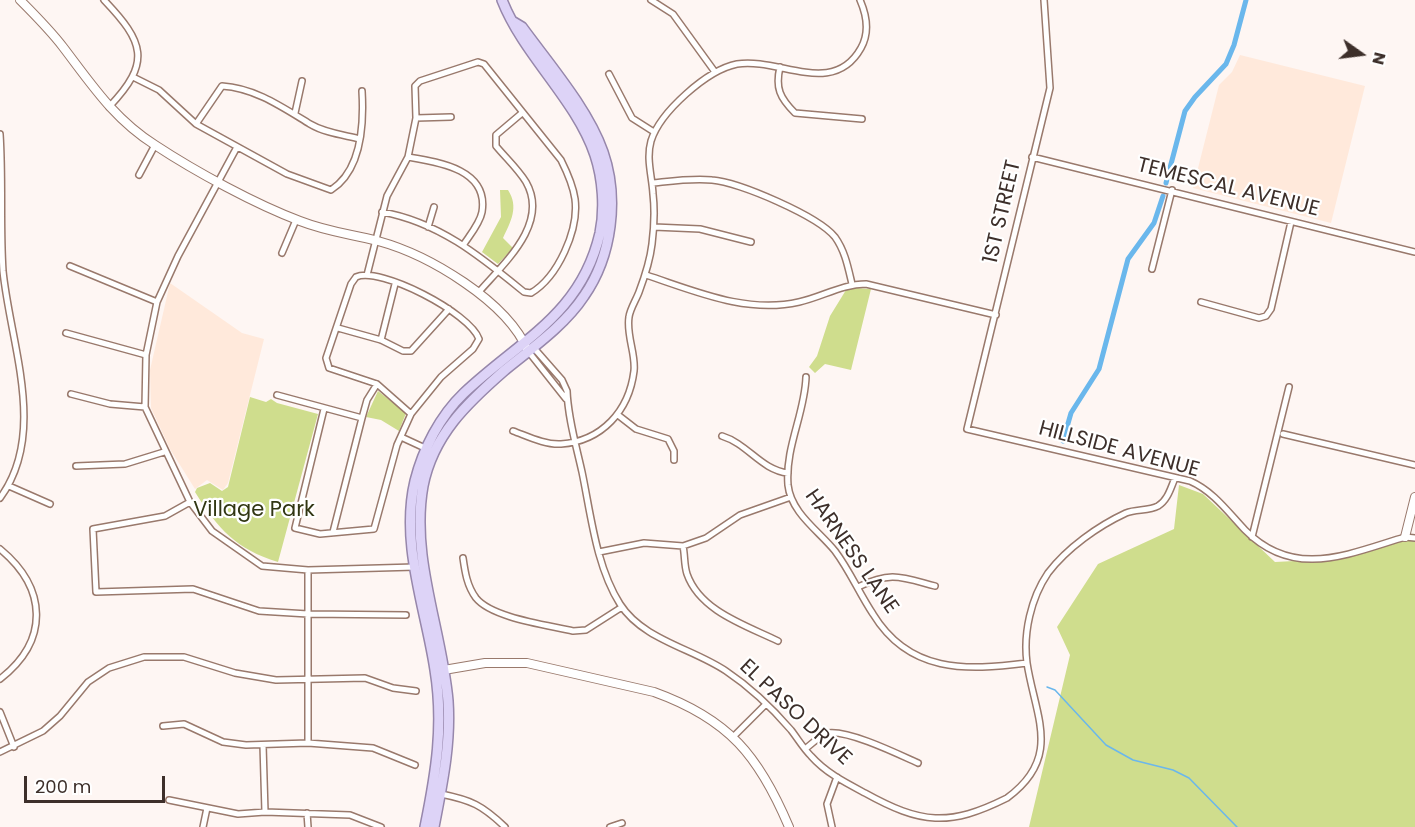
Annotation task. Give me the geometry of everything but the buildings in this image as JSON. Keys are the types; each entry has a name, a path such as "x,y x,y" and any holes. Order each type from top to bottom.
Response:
{"main road":[{"path":"21,0 64,47 109,107 155,145 296,220 328,232 377,241 424,259 453,274 478,293 528,347"},
{"path":"434,827 448,740 448,700 439,670 410,509 415,480 430,450 470,400 528,347 568,316 584,296 598,270 606,246 611,203 609,177 597,138 522,27 512,21 502,0"},
{"path":"1405,537 1415,497"},
{"path":"439,670 502,662 546,666 674,700 696,710 733,737 757,763 769,782 789,827"},
{"path":"425,827 440,737 439,670"}],"street":[{"path":"104,0 134,34 138,62 127,89 109,107"},
{"path":"651,0 673,14 715,72"},
{"path":"513,431 550,442 575,441 596,435 618,416 627,401 634,370 629,317 646,275 654,227 648,157 654,132 665,115 715,72 736,65 757,63 818,75 834,72 846,65 857,55 867,30 866,13 860,0"},
{"name":"1ST STREET","path":"967,429 1050,88 1044,0"},
{"path":"367,275 377,241 382,212 387,196 408,157 416,118 415,86 420,81 478,62 484,64 561,160 569,177 575,200 569,238 548,278 531,293 524,292 464,244 428,226 382,212"},
{"path":"780,67 776,84 783,100 795,113 862,119"},
{"path":"609,74 632,117 654,132"},
{"path":"133,77 159,90 196,124 306,183 331,190 340,184 351,166 360,139 364,120 362,91"},
{"path":"296,113 302,81"},
{"path":"196,124 222,86 250,91 296,113 312,125 360,139"},
{"path":"478,293 520,243 532,216 532,199 526,182 496,146 496,135 522,113"},
{"path":"416,118 451,117"},
{"path":"0,134 3,271 25,411 20,451 9,486 0,498"},
{"path":"139,175 155,145"},
{"path":"237,147 178,256 158,302 146,355 145,407 164,452 174,464 190,502 212,531 262,566 308,570 420,566"},
{"path":"408,157 457,167 475,184 482,198 482,211 464,244"},
{"name":"TEMESCAL AVENUE","path":"1032,157 1415,252"},
{"path":"652,183 696,179 727,182 762,195 812,220 827,229 839,243 852,284"},
{"path":"1152,269 1172,190"},
{"path":"428,226 434,207"},
{"path":"282,253 296,220"},
{"path":"1200,302 1258,318 1266,316 1271,309 1291,222"},
{"path":"654,227 700,229 751,242"},
{"path":"70,266 158,302"},
{"path":"324,409 295,528 303,532 356,532 374,529 401,437 411,414 441,377 473,349 478,339 468,323 449,309 395,284 367,275 356,277 327,358 329,368 377,384 411,414"},
{"path":"646,275 720,299 760,305 800,302 852,284 873,285 996,315"},
{"path":"381,340 395,284"},
{"path":"338,328 381,340 402,351 411,351 449,309"},
{"path":"66,333 146,355"},
{"name":"EL PASO DRIVE","path":"528,347 567,400 599,552 613,591 622,607 655,635 703,656 725,670 766,704 826,770 921,822 960,821 992,807 1021,786 1035,763 1042,740 1038,703 1027,663 1030,616 1048,573 1068,551 1090,534 1128,512 1159,505 1167,497 1175,478"},
{"name":"HARNESS LANE","path":"806,377 788,473 790,497 835,551 881,627 909,652 926,660 964,669 1027,663"},
{"path":"333,532 367,400 377,384"},
{"path":"1252,537 1289,387"},
{"path":"70,394 110,404 145,407"},
{"path":"277,395 362,418"},
{"path":"618,416 636,429 668,439 674,451 674,460"},
{"name":"HILLSIDE AVENUE","path":"967,429 1202,486 1252,537 1267,549 1284,556 1314,560 1333,558 1405,537 1415,538"},
{"path":"1283,434 1415,465"},
{"path":"722,436 737,442 772,470 788,473"},
{"path":"401,437 430,450"},
{"path":"76,466 125,464 164,452"},
{"path":"9,486 50,504"},
{"path":"599,552 644,543 683,546 706,538 740,515 790,497"},
{"path":"190,502 165,516 93,529 96,592 193,589 259,610 308,614 406,615"},
{"path":"683,546 686,572 701,598 716,610 778,641"},
{"path":"0,549 28,579 34,594 36,623 24,655 13,669 0,679"},
{"path":"463,558 469,588 476,598 491,610 573,631 586,630 622,607"},
{"path":"308,570 306,680 308,743"},
{"path":"858,587 883,576 895,576 935,586"},
{"path":"0,752 43,731 60,716 88,682 109,669 144,657 184,657 256,677 276,680 365,678 393,688 416,691"},
{"path":"733,737 766,704"},
{"path":"0,712 14,747"},
{"path":"163,726 184,724 223,742 264,745 308,743 373,748 415,765"},
{"path":"805,749 824,735 834,733 878,745 918,763"},
{"path":"264,745 265,812"},
{"path":"832,827 827,804 837,777"},
{"path":"441,794 468,799 482,806 505,827"},
{"path":"169,800 238,814 265,812 350,815 381,827"},
{"path":"204,827 207,808"},
{"path":"307,813 308,827"},
{"path":"610,827 622,823"}],"shaded area":[{"path":"1240,55 1365,86 1331,223 1193,188 1219,85 1232,72"},
{"path":"170,283 242,333 264,339 228,483 223,490 207,480 195,489 170,449 151,408 150,370"}],"green space":[{"path":"500,190 508,190 513,202 511,220 503,238 513,248 498,264 482,252 501,217"},
{"path":"871,289 851,370 825,364 815,373 809,367 817,356 830,316 846,290"},
{"path":"378,391 406,413 399,431 381,420 366,417"},
{"name":"Village Park","path":"250,397 266,402 271,399 277,403 318,414 278,562 251,551 229,536 212,517 195,492 197,488 210,483 222,491 228,487"},
{"path":"1179,485 1203,494 1275,562 1314,560 1405,537 1415,538 1415,827 1029,827 1070,655 1057,627 1098,564 1174,529"}],"waterway":[{"path":"1166,183 1185,111 1226,64 1234,45 1246,0"},
{"path":"1063,441 1071,413 1099,369 1128,259 1154,223 1163,196"},
{"path":"1047,687 1055,690 1106,745 1133,760 1173,770 1189,778 1237,827"}]}
